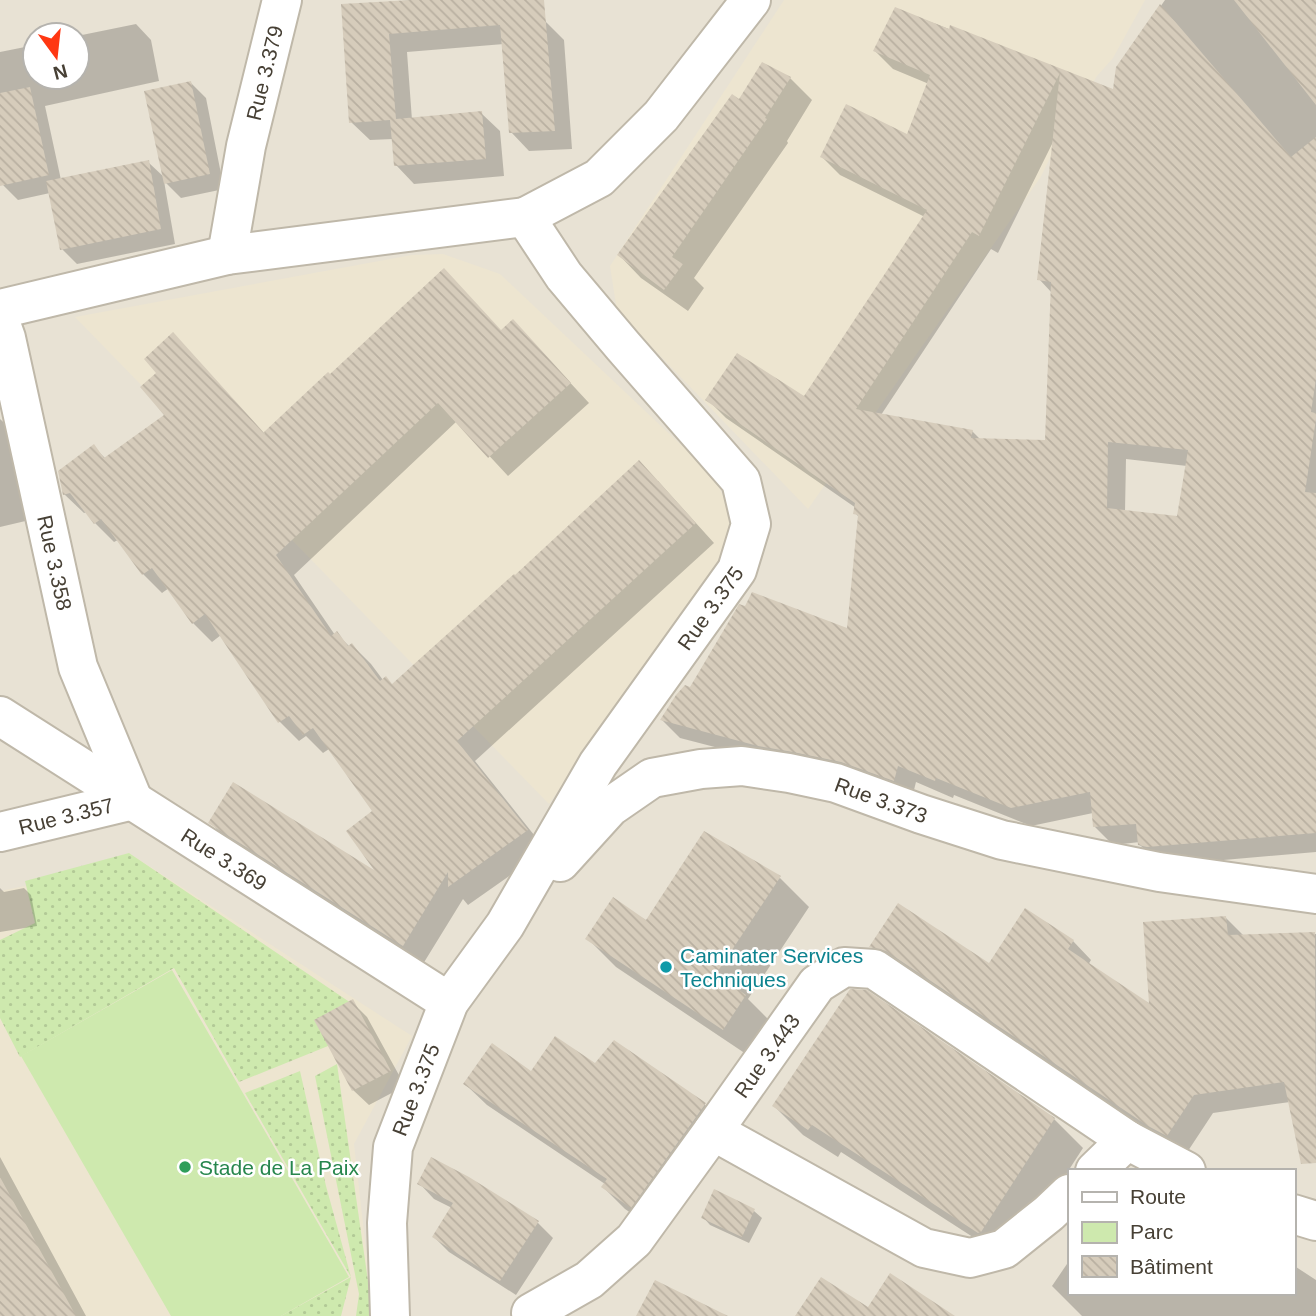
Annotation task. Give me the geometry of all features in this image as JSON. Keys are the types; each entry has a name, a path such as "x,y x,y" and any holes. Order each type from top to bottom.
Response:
{"street":[{"name":"Rue 3.379","path":"227,255 247,146 282,0"},
{"path":"0,309 227,255 525,217 599,178 661,116 751,0"},
{"name":"Rue 3.375","path":"390,1316 387,1223 393,1147 449,1002 505,925 598,764 737,570 751,524 741,481 564,276 525,217"},
{"name":"Rue 3.358","path":"0,321 9,351 78,667 132,800"},
{"name":"Rue 3.369","path":"0,716 449,1002"},
{"name":"Rue 3.373","path":"505,925 610,807 652,778 701,769 742,766 836,783 1002,840 1159,873 1316,894"},
{"name":"Rue 3.357","path":"0,832 132,800"},
{"name":"Rue 3.443","path":"531,1315 589,1280 634,1240 817,984 844,967 874,969 1128,1140 1182,1169"},
{"path":"713,1131 924,1248 970,1258 1004,1249 1068,1195"},
{"path":"1097,1169 1128,1140"},
{"path":"1295,1215 1316,1222"}],"shaded area":[{"path":"0,0 1316,0 1316,1316 0,1316"},
{"path":"784,0 1145,0 1113,58 1097,76 1068,122 1040,178 808,509 617,311 610,266"},
{"path":"443,254 500,274 715,477 732,519 722,557 549,804 75,317 412,255"},
{"path":"129,853 412,1036 354,1144 372,1303 370,1316 0,1316 0,891 25,886"}],"green space":[{"path":"129,853 354,1005 328,1046 239,1082 174,968 20,1057 0,1018 0,940 35,923 25,881"},
{"name":"Stade de La Paix","path":"172,970 349,1277 281,1316 171,1316 21,1056"},
{"path":"337,1064 370,1295 369,1316 356,1316 359,1294 315,1076"},
{"path":"300,1071 326,1186 351,1277 245,1093"},
{"path":"351,1277 341,1316 281,1316"}],"building":[{"path":"412,0 544,0 555,131 509,133 500,25 389,34 396,119 482,111 486,159 394,166 390,120 349,123 341,4"},
{"path":"1234,0 1316,0 1316,105"},
{"path":"1160,4 1291,157 1316,137 1316,379 1311,412 1316,413 1316,419 1305,492 1316,493 1316,833 1147,847 1138,845 1136,824 1093,827 1090,792 1011,808 898,766 894,781 841,762 758,746 660,720 685,685 690,687 739,604 745,606 752,592 847,628 858,515 853,514 855,503 705,400 737,353 804,396 927,210 820,157 846,104 907,134 930,75 873,51 895,7 949,29 950,25 1113,89 1116,67","holes":["1060,73 1037,280 1051,282 1045,440 971,438 973,430 856,409 972,232 979,236","1108,442 1188,450 1177,516 1107,508"]},
{"path":"762,62 791,77 765,118 767,119 672,257 683,264 664,290 617,255 732,94 739,99"},
{"path":"191,81 210,174 164,184 144,91"},
{"path":"21,89 21,91 31,91 49,175 0,186 0,93"},
{"path":"149,160 161,229 60,250 46,181"},
{"path":"444,268 501,330 513,319 571,383 488,458 438,403 276,555 331,636 337,631 348,646 352,643 380,681 386,676 392,684 639,460 696,523 457,741 528,830 448,887 448,872 403,946 208,823 233,782 374,870 346,831 372,811 313,728 303,735 289,716 278,723 205,614 192,624 152,568 142,575 101,519 94,524 70,493 63,495 58,471 94,444 104,458 164,415 140,387 156,373 144,359 173,332 265,434 264,432 328,372 330,374"},
{"path":"704,831 781,876 716,974 746,995 723,1030 585,939 613,897 646,920"},
{"path":"898,903 989,963 1025,908 1074,940 1068,949 1149,1003 1143,922 1226,916 1228,935 1315,932 1316,1163 1301,1164 1284,1082 1194,1095 1167,1136 1148,1126 886,951 869,947"},
{"path":"850,989 867,990 1055,1118 981,1232 978,1233 812,1125 808,1130 772,1106"},
{"path":"353,999 391,1071 352,1091 314,1020"},
{"path":"555,1036 595,1063 614,1040 706,1103 631,1208 601,1187 607,1179 463,1084 492,1043 531,1071"},
{"path":"431,1157 469,1177 539,1221 500,1281 432,1237 453,1203 417,1184"},
{"path":"0,1177 76,1316 0,1316"},
{"path":"714,1189 755,1209 742,1237 701,1218"},
{"path":"890,1273 955,1316 795,1316 821,1277 868,1307"},
{"path":"655,1280 728,1316 636,1316"}],"place":[{"name":"Caminater Services Techniques","path":"666,967"},
{"name":"Stade de La Paix","path":"185,1167"}]}
